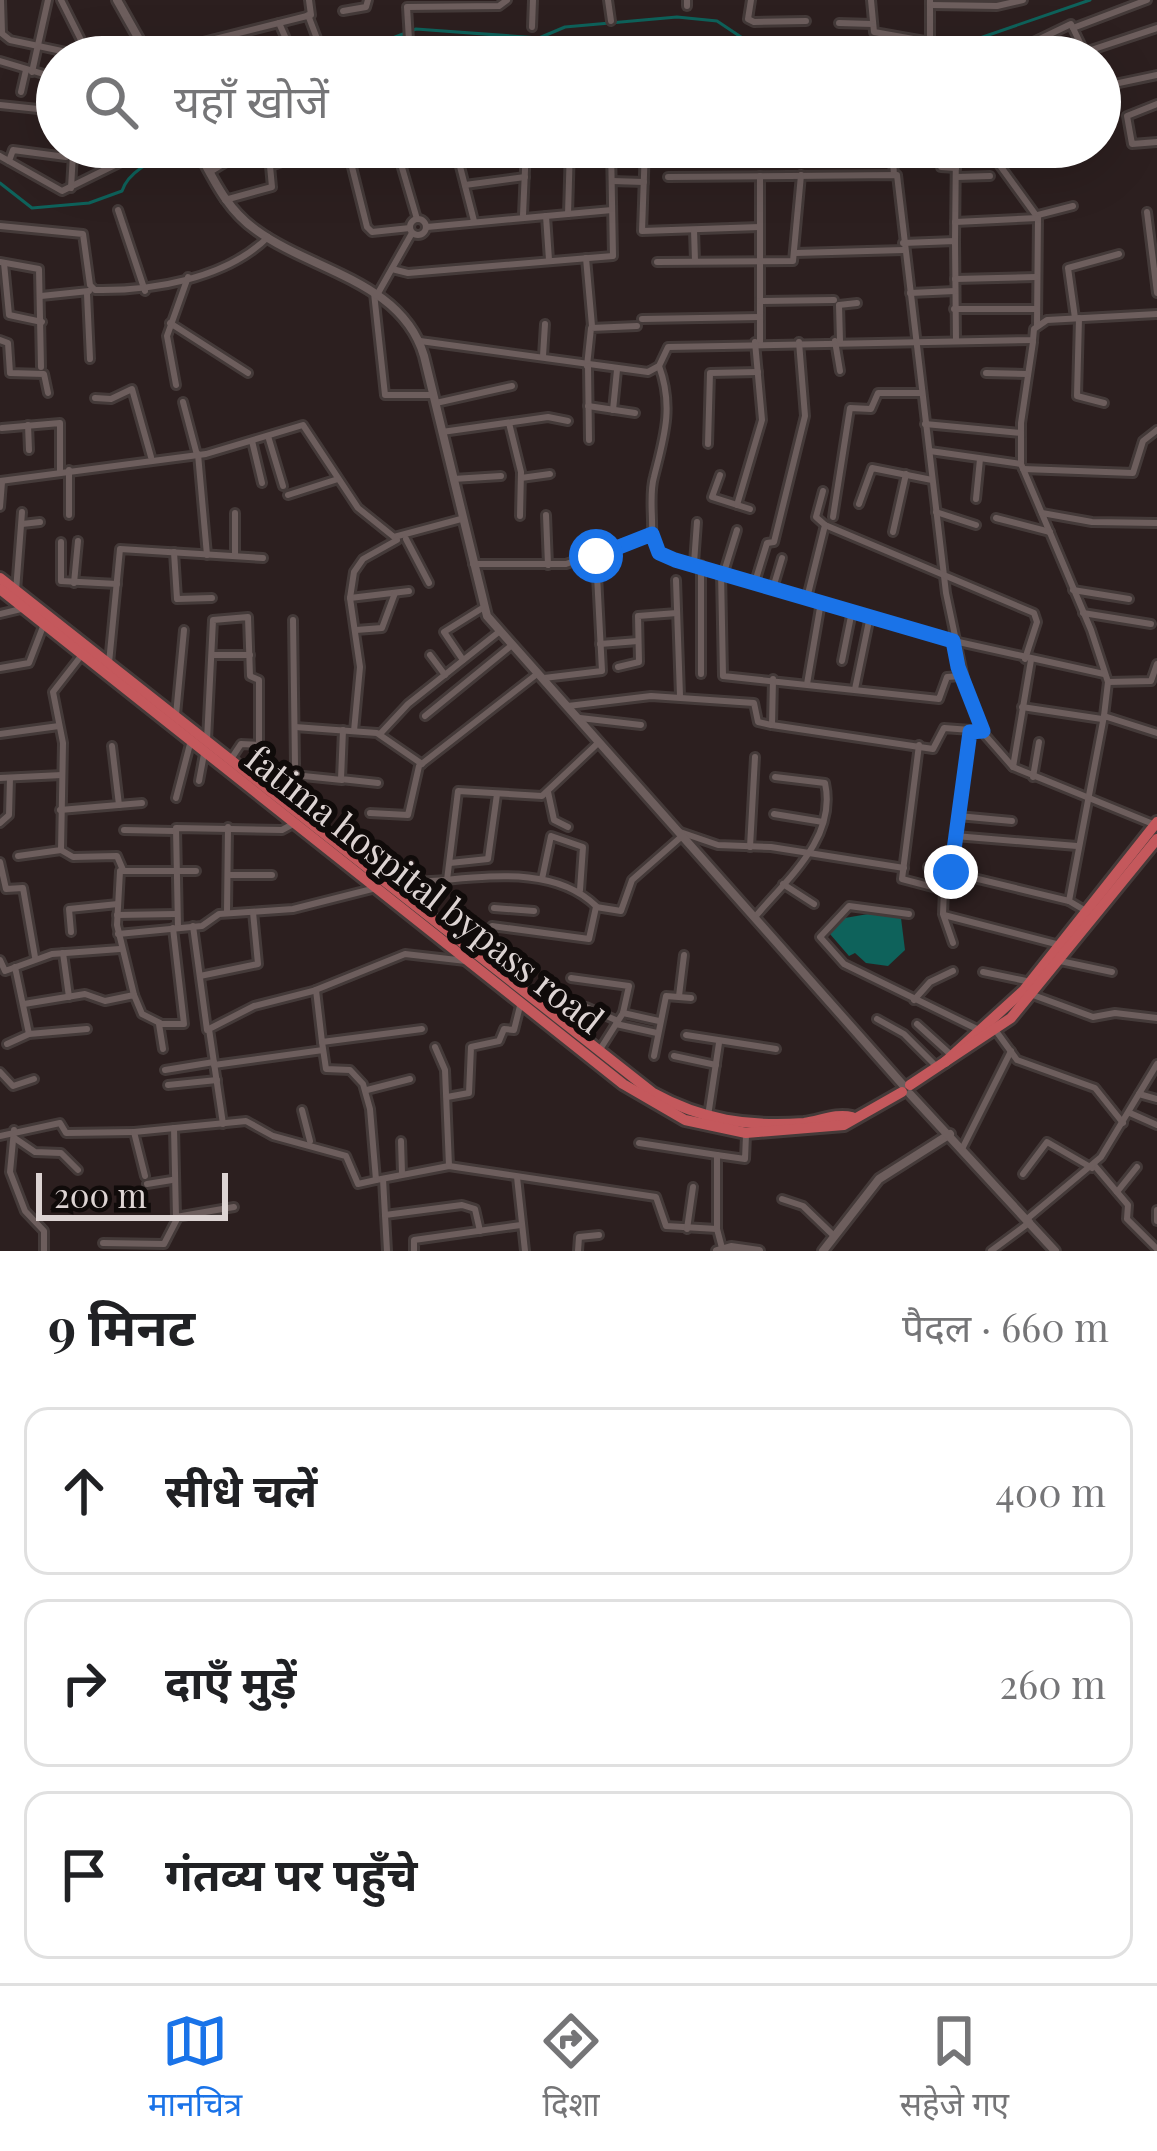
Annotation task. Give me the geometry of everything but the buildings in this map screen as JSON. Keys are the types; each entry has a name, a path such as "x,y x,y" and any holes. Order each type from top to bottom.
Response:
{"highway":[{"name":"fatima hospital bypass road","path":"0,578 191,740 231,759 470,960 669,1107 708,1118 779,1125 852,1118"},
{"name":"fatima hospital bypass road","path":"0,589 44,624 109,663 296,821 315,830"},
{"name":"fatima hospital bypass road","path":"944,1061 996,1030 1060,961 1156,824"},
{"name":"fatima hospital bypass road","path":"382,883 407,897 623,1084 669,1107 746,1133 815,1132 844,1125 907,1089 1032,989 1086,911 1157,839"}],"main road":[{"path":"117,0 137,36"},
{"path":"208,168 224,200 268,237 395,308 420,341 471,564 484,607 500,631 1055,1251"},
{"path":"824,1251 831,1233 893,1166 950,1133"},
{"path":"719,1250 759,1251"}],"street":[{"path":"1,0 1,33 36,45"},
{"path":"41,36 48,0"},
{"path":"74,0 62,2 79,36"},
{"path":"309,0 308,15 316,36"},
{"path":"343,11 365,8 368,0"},
{"path":"406,36 411,6 499,6 507,0"},
{"path":"532,27 533,0"},
{"path":"608,0 611,21"},
{"path":"751,0 748,19 754,22 806,21"},
{"path":"871,0 877,34 892,36"},
{"path":"930,36 930,2 987,7 1023,0"},
{"path":"1073,28 1147,0"},
{"path":"226,36 308,15"},
{"path":"279,22 285,36"},
{"path":"839,23 872,24"},
{"path":"1046,36 1071,24 1077,36"},
{"path":"1121,41 1157,28"},
{"path":"21,92 36,54"},
{"path":"0,61 36,73"},
{"path":"1121,83 1157,75"},
{"path":"1157,104 1127,116 1132,144 1157,142"},
{"path":"0,105 36,109"},
{"path":"9,161 13,150 36,153"},
{"path":"0,156 54,189 71,188 109,168"},
{"path":"71,188 72,168"},
{"path":"224,200 272,187 271,168"},
{"path":"352,168 367,227 373,232 411,231 420,236 427,227 613,210"},
{"path":"402,168 417,219 427,227"},
{"path":"461,168 474,221"},
{"path":"523,217 525,168"},
{"path":"568,214 569,168"},
{"path":"392,269 407,273 613,256 611,168"},
{"path":"644,168 642,231 760,227"},
{"path":"894,168 953,641 983,731 1013,766 1033,778 1156,824"},
{"path":"944,168 990,176"},
{"path":"956,168 956,340"},
{"path":"1002,168 1038,216 1037,326 1026,374 1022,466 1106,678 1070,901"},
{"path":"668,177 894,175"},
{"path":"736,506 760,432 760,176"},
{"path":"657,262 793,261 801,176"},
{"path":"465,184 525,177"},
{"path":"611,181 644,182"},
{"path":"955,222 1038,216 1073,206"},
{"path":"118,210 145,291"},
{"path":"1148,212 1157,293"},
{"path":"546,215 549,260"},
{"path":"417,219 375,294 385,394 435,399 512,386"},
{"path":"0,226 83,234 91,359"},
{"path":"694,230 695,261"},
{"path":"40,296 145,291 248,255 268,237"},
{"path":"795,253 955,241"},
{"path":"1104,403 1077,396 1077,318 1068,268 1119,254"},
{"path":"586,258 592,327 587,366 589,440"},
{"path":"41,367 42,322 38,267 2,262 9,315 42,322"},
{"path":"176,385 169,352 170,322 188,277"},
{"path":"955,279 1036,277"},
{"path":"910,293 955,291"},
{"path":"760,301 834,300"},
{"path":"841,371 840,304 857,303"},
{"path":"954,310 1037,309"},
{"path":"1037,326 1077,318 1157,314"},
{"path":"592,327 760,317"},
{"path":"170,322 248,373"},
{"path":"543,357 545,324"},
{"path":"0,339 8,343 12,374"},
{"path":"420,341 648,372 659,366 668,347 1033,340"},
{"path":"755,582 767,543 774,542 802,431 806,398 799,342"},
{"path":"659,366 667,390 667,430 653,480 652,534 659,553 953,641 1106,678 1151,681 1157,665"},
{"path":"613,410 617,370"},
{"path":"708,444 709,375 758,372"},
{"path":"986,373 1026,374"},
{"path":"0,375 44,374 48,393"},
{"path":"95,398 112,399 132,389 151,458"},
{"path":"833,517 850,408 871,409 878,393 922,394"},
{"path":"183,402 198,455 207,555"},
{"path":"588,406 635,413"},
{"path":"442,432 548,417 568,421"},
{"path":"2,428 60,423 70,514"},
{"path":"509,423 520,478 520,516"},
{"path":"0,507 1,481 198,455 303,424 361,512 403,538 429,583"},
{"path":"926,424 1021,433"},
{"path":"28,425 28,450"},
{"path":"929,451 1022,466 1132,472 1143,441 1157,430"},
{"path":"268,436 283,486"},
{"path":"252,441 262,482"},
{"path":"976,499 980,459"},
{"path":"859,504 868,470 932,480"},
{"path":"520,478 550,474"},
{"path":"720,475 712,497 750,509"},
{"path":"893,532 906,475"},
{"path":"453,479 501,476"},
{"path":"288,495 338,479"},
{"path":"823,491 816,517 825,525 1034,613 1037,622 1013,766"},
{"path":"16,591 22,512"},
{"path":"936,512 976,525"},
{"path":"1041,512 1092,522 1157,523"},
{"path":"235,514 235,556"},
{"path":"546,514 548,565"},
{"path":"996,518 1050,532"},
{"path":"354,731 360,667 350,598 359,563 403,538 461,519"},
{"path":"698,522 701,674"},
{"path":"22,524 40,523"},
{"path":"807,598 825,525"},
{"path":"737,530 722,573 720,672 939,699 945,679 961,676"},
{"path":"471,564 548,565 596,556 652,534"},
{"path":"61,542 60,580 117,584"},
{"path":"74,583 78,542"},
{"path":"109,663 120,549 263,558"},
{"path":"174,552 177,599 212,598"},
{"path":"370,813 409,815 422,764 539,676 601,671 596,556"},
{"path":"773,588 782,558"},
{"path":"676,580 680,696"},
{"path":"1072,590 1129,599"},
{"path":"350,598 409,591"},
{"path":"356,630 382,628 395,593"},
{"path":"807,684 820,602"},
{"path":"463,660 444,632 484,607"},
{"path":"0,614 24,608"},
{"path":"842,661 852,611"},
{"path":"618,667 639,663 639,615 677,613"},
{"path":"1084,614 1151,624"},
{"path":"855,689 870,616"},
{"path":"199,781 206,745 214,617 248,617 250,676 259,680 259,745 241,743 231,759"},
{"path":"288,803 296,727 292,620"},
{"path":"0,668 29,663 44,624"},
{"path":"176,715 184,671 184,630"},
{"path":"380,734 500,631"},
{"path":"600,644 638,640"},
{"path":"425,716 512,645"},
{"path":"61,850 62,775 55,686 85,650"},
{"path":"214,655 250,656"},
{"path":"430,655 445,675"},
{"path":"772,725 773,680"},
{"path":"565,706 680,696 772,703"},
{"path":"755,704 758,722 919,745 938,747 946,727 983,731"},
{"path":"1022,707 1103,717 1157,734"},
{"path":"575,719 641,724"},
{"path":"0,734 59,726"},
{"path":"296,727 380,734 422,764"},
{"path":"342,780 343,730"},
{"path":"951,872 970,732"},
{"path":"176,798 191,740"},
{"path":"1033,778 1039,742"},
{"path":"447,880 458,791 538,796 548,792 597,744"},
{"path":"919,745 904,883 944,890 944,916 953,943"},
{"path":"112,746 119,805"},
{"path":"750,847 755,757"},
{"path":"0,778 62,775"},
{"path":"294,775 378,783"},
{"path":"755,917 810,852 823,822 825,783 775,777"},
{"path":"0,823 9,815 10,778"},
{"path":"548,792 554,820 568,827"},
{"path":"449,863 488,859 497,794"},
{"path":"60,810 142,803"},
{"path":"775,814 823,822"},
{"path":"958,816 1012,821"},
{"path":"18,856 61,850 73,857 117,856 123,870 118,934 134,995 142,1014 160,1023 184,1024 174,831 179,825 282,830 296,821"},
{"path":"227,912 228,827"},
{"path":"124,830 174,831"},
{"path":"407,897 418,882 542,879 580,890 597,907 621,911 632,880 678,834 718,845 810,852 904,868"},
{"path":"542,879 550,836 583,847 580,890"},
{"path":"956,836 1077,846"},
{"path":"0,862 3,890 23,888 35,958"},
{"path":"928,867 1070,901 1086,911"},
{"path":"123,870 196,871"},
{"path":"226,874 272,875"},
{"path":"118,934 193,926 227,912 293,909 367,894 382,883"},
{"path":"783,884 814,904"},
{"path":"71,932 69,909 118,904"},
{"path":"909,914 849,906 820,937 844,964 882,978 914,1000 979,1030"},
{"path":"492,926 587,940 597,907"},
{"path":"494,908 534,910"},
{"path":"510,928 512,909"},
{"path":"200,976 258,964 253,912"},
{"path":"117,915 176,914"},
{"path":"944,916 1060,946"},
{"path":"193,926 223,1124"},
{"path":"0,960 2,972 63,952 120,949"},
{"path":"63,952 69,997"},
{"path":"208,1033 254,1006 316,990 405,954 470,960"},
{"path":"680,996 684,955"},
{"path":"1060,961 1112,972"},
{"path":"14,965 29,1034"},
{"path":"914,1000 928,983 953,971"},
{"path":"982,972 1093,1017 1115,1013 1157,1018"},
{"path":"571,978 629,986 623,1012 599,1051"},
{"path":"316,990 326,1069 347,1069 366,1090 387,1251"},
{"path":"23,1004 89,994 109,1001 134,995"},
{"path":"447,1097 469,1094 471,1047 499,1041 504,1029 514,1030 522,996"},
{"path":"653,1056 666,996 691,998"},
{"path":"586,1007 617,1023 657,1033"},
{"path":"623,1012 659,1021"},
{"path":"877,1019 944,1061"},
{"path":"160,1023 163,1049"},
{"path":"916,1024 944,1061"},
{"path":"7,1044 29,1034 87,1029"},
{"path":"165,1070 422,1029"},
{"path":"996,1030 1020,1062 1095,1088 1123,1123"},
{"path":"686,1035 776,1049"},
{"path":"708,1118 719,1043"},
{"path":"435,1046 445,1070 449,1166"},
{"path":"963,1147 1011,1051"},
{"path":"674,1056 716,1065"},
{"path":"991,1251 1093,1166 1157,1064"},
{"path":"0,1072 13,1086 34,1079"},
{"path":"366,1090 410,1079"},
{"path":"168,1085 217,1080"},
{"path":"1139,1094 1157,1099"},
{"path":"302,1110 311,1143"},
{"path":"1130,1113 1157,1125"},
{"path":"0,1136 60,1123 66,1133 245,1121 273,1136 311,1143 349,1158 358,1184 449,1166 653,1196 666,1226 717,1229"},
{"path":"103,1243 118,1248 164,1244 178,1217 172,1180 173,1128"},
{"path":"134,1132 146,1180 172,1180"},
{"path":"639,1143 745,1159 746,1133"},
{"path":"15,1135 35,1153 62,1153 78,1170"},
{"path":"15,1135 8,1147 10,1172 25,1210 44,1231 44,1251"},
{"path":"401,1141 402,1174"},
{"path":"1023,1174 1047,1142 1093,1166 1129,1208 1127,1219 1157,1249"},
{"path":"717,1156 719,1250"},
{"path":"1117,1192 1137,1167"},
{"path":"517,1176 526,1251"},
{"path":"687,1228 693,1186"},
{"path":"782,1199 803,1206 831,1233"},
{"path":"385,1215 463,1204 475,1209 480,1231"},
{"path":"178,1217 234,1207"},
{"path":"1157,1210 1157,1221"},
{"path":"414,1251 415,1240 521,1225"},
{"path":"578,1251 579,1237 599,1235"}],"water":[{"path":"868,914 901,918 905,950 888,966 866,963 855,953 849,956 830,934 839,919"}],"waterway":[{"path":"986,36 1090,0"},
{"path":"544,36 565,27 677,17 717,21 740,36"},
{"path":"398,36 416,29 512,36"},
{"path":"0,183 32,208 89,203 122,191 142,168"}],"route":[{"path":"596,556 652,534 659,553 675,560 953,641 983,731 970,732 951,872"}]}
